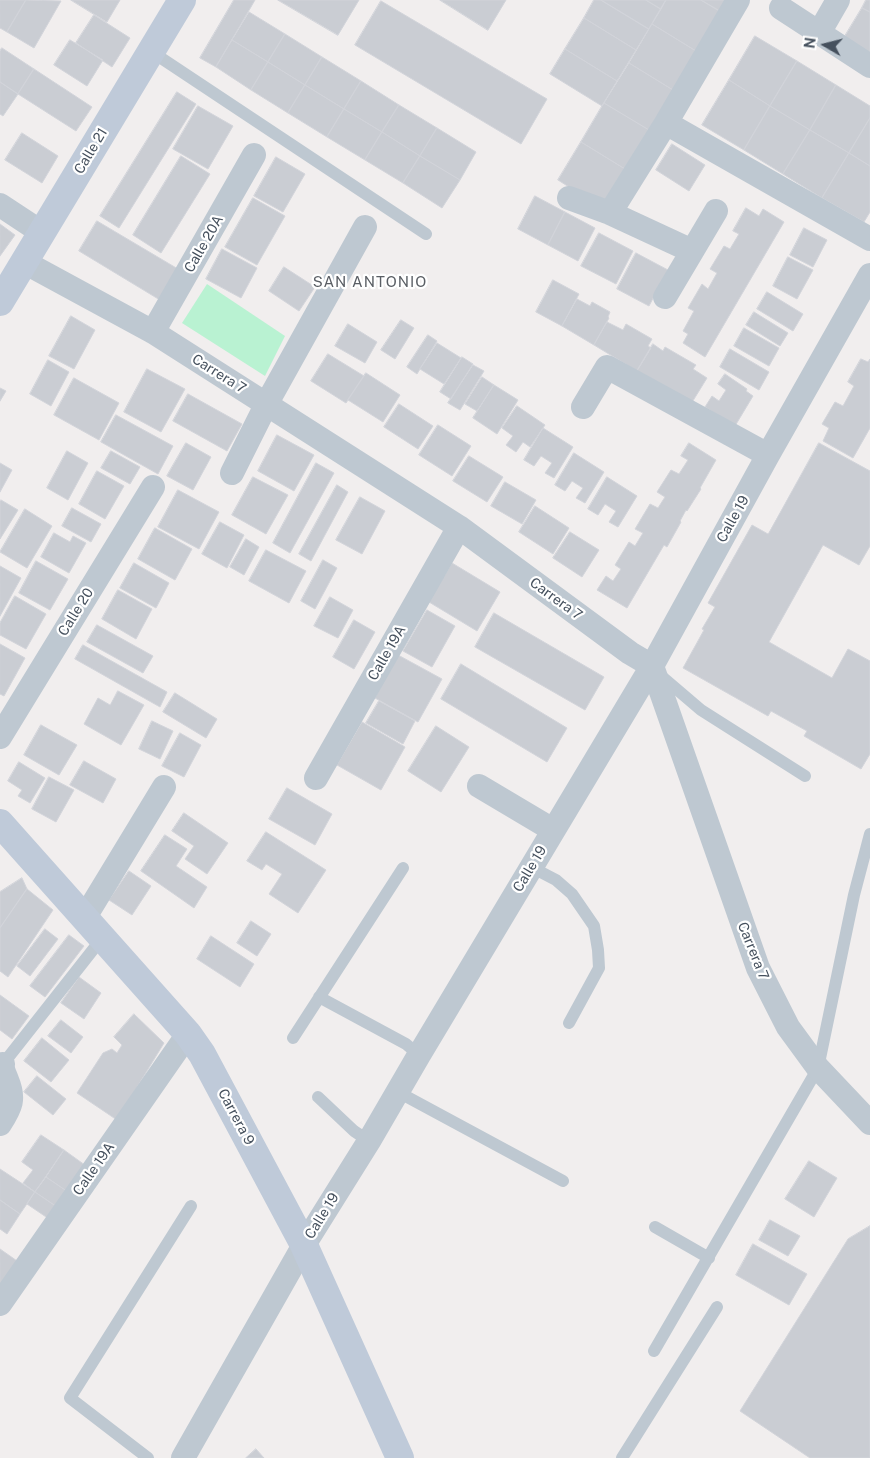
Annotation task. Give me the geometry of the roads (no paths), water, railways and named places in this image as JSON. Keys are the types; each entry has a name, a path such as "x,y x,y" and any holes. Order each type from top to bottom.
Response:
{"main road":[{"name":"Calle 21","path":"0,302 182,0"},
{"name":"Carrera 9","path":"0,823 188,1034 202,1054 304,1245 400,1458"}],"street":[{"path":"610,212 666,123 738,0"},
{"path":"819,33 838,0"},
{"path":"781,8 870,66"},
{"path":"666,123 870,239"},
{"name":"Calle 20A","path":"153,332 254,156"},
{"path":"569,198 610,212 692,251"},
{"path":"0,205 41,232"},
{"path":"665,297 716,211"},
{"path":"232,473 267,404 365,227"},
{"name":"Carrera 7","path":"24,262 153,332 459,527 630,653 652,666 758,968 788,1027 818,1068 870,1122"},
{"name":"Calle 19","path":"182,1458 304,1245 369,1141 418,1055 652,666 870,275"},
{"path":"584,407 607,367 768,455"},
{"name":"Calle 20","path":"0,736 153,487"},
{"name":"Calle 19A","path":"316,778 459,527"},
{"path":"85,917 164,786"},
{"path":"479,786 554,830"},
{"name":"Calle 19A","path":"0,1304 188,1034"},
{"path":"3,1064 2,1069 12,1092 11,1103 4,1119"}],"lane":[{"path":"152,52 426,234"},
{"path":"652,666 667,682 701,710 805,776"},
{"path":"654,1351 818,1068 854,895 870,834"},
{"path":"531,867 556,880 572,894 594,926 599,968 569,1023"},
{"path":"293,1038 404,868"},
{"path":"3,1064 103,937"},
{"path":"319,997 406,1044 418,1055"},
{"path":"398,1092 563,1181"},
{"path":"318,1097 354,1131 369,1141"},
{"path":"148,1458 70,1398 191,1206"},
{"path":"656,1227 708,1258"},
{"path":"622,1458 717,1307"}],"district":[{"name":"SAN ANTONIO","path":"370,282"}]}
